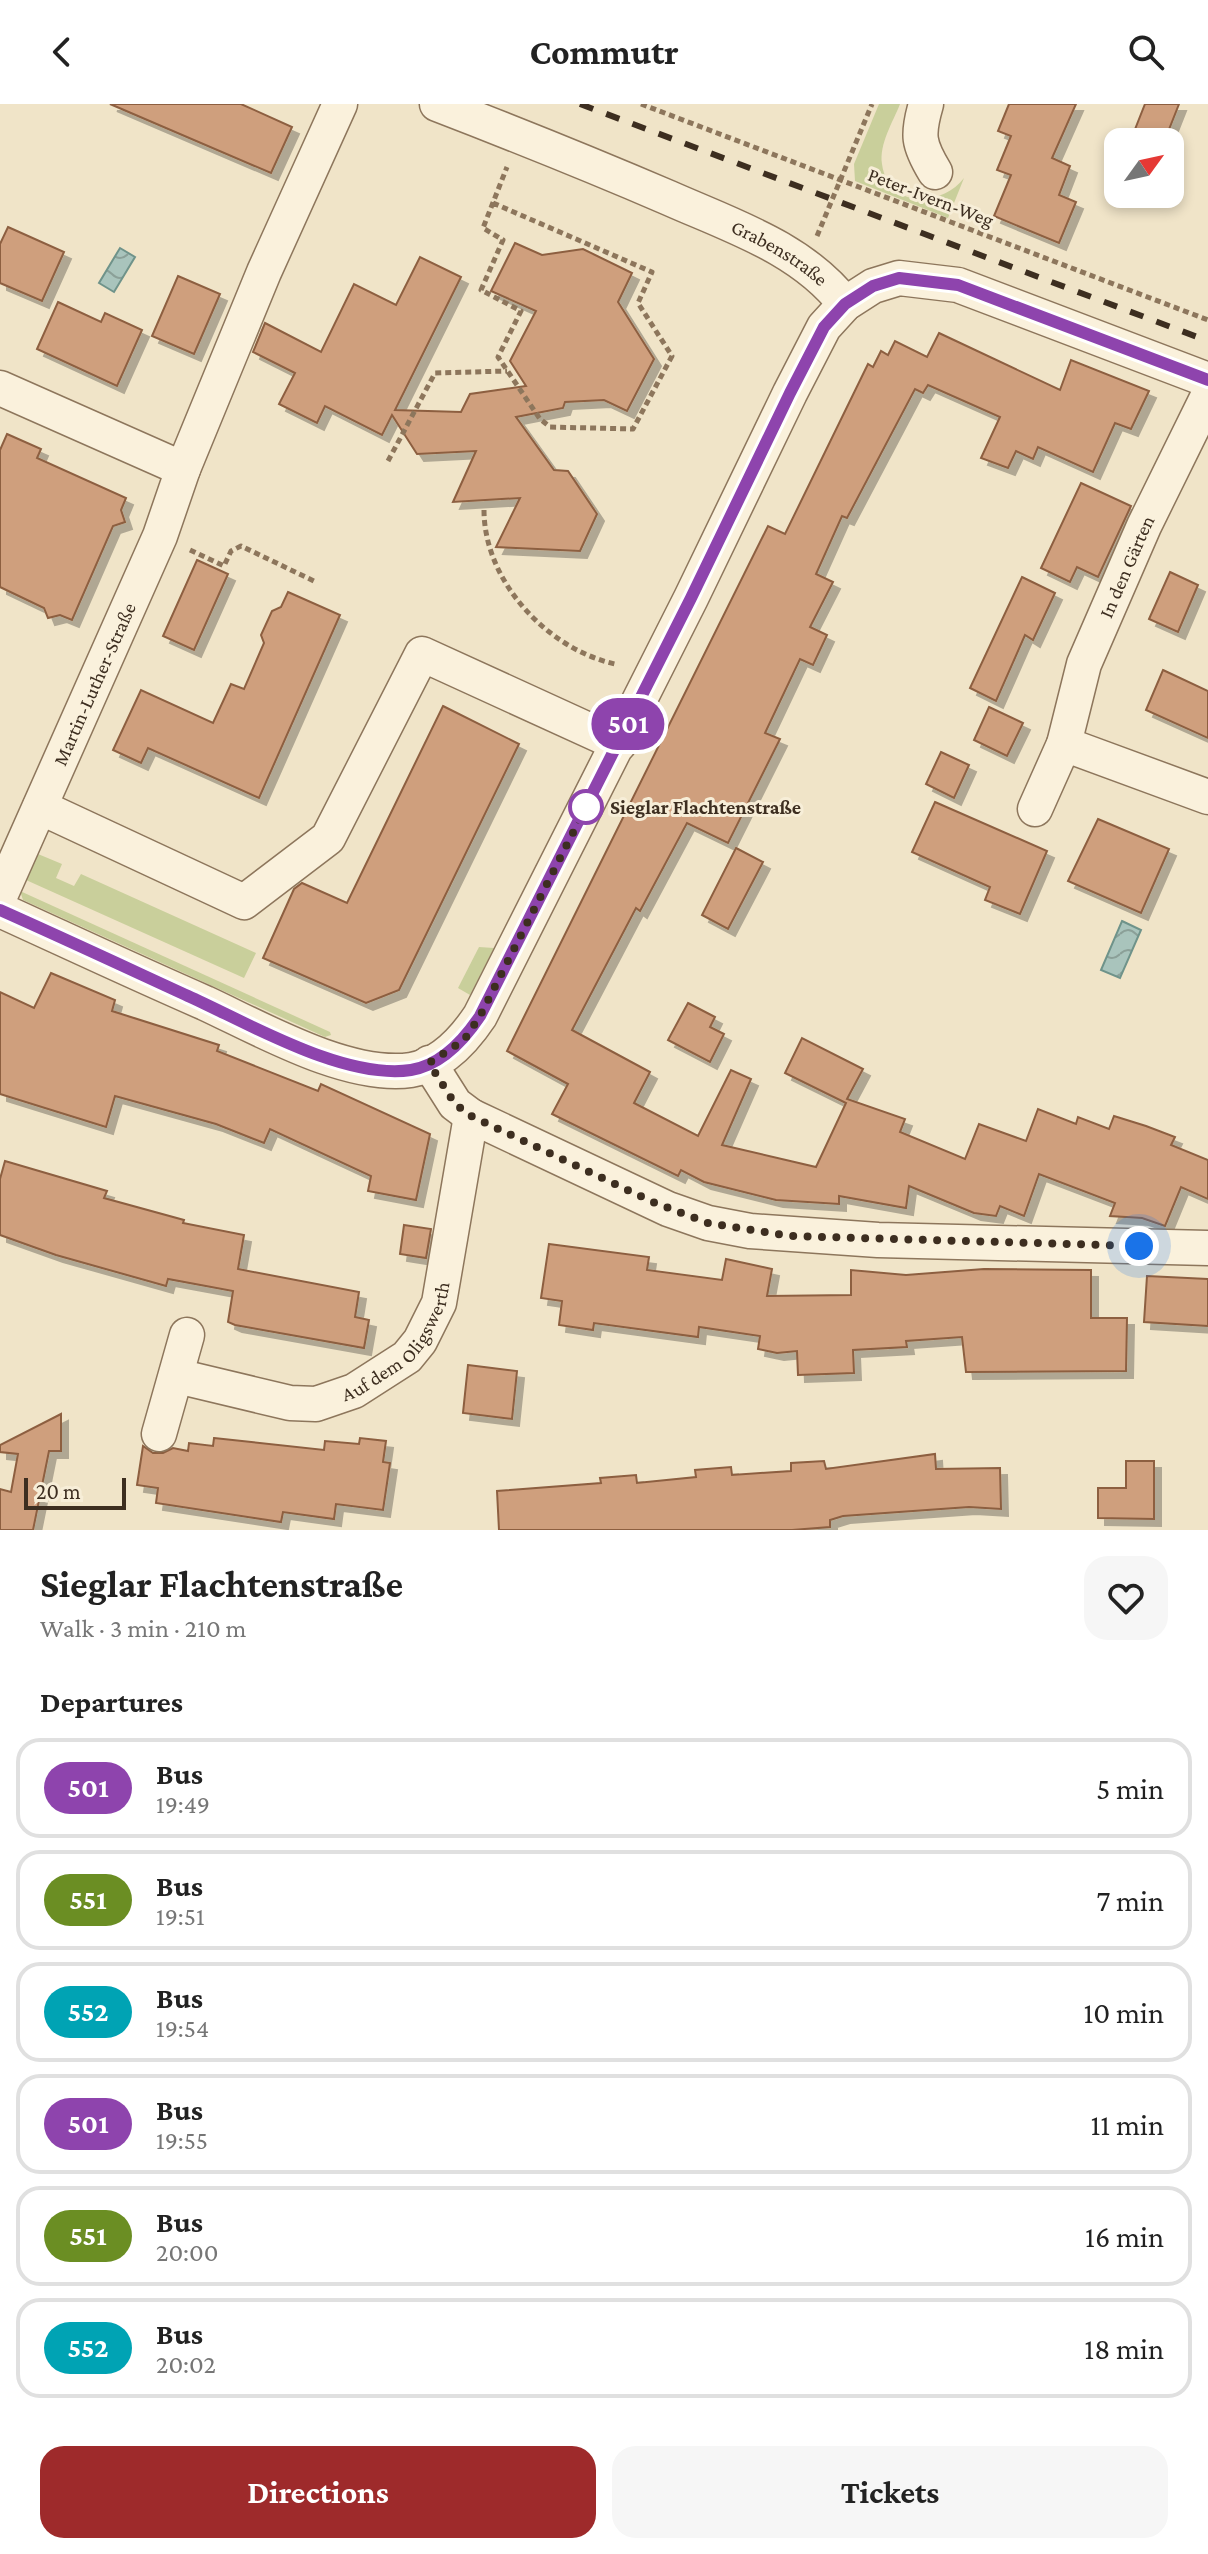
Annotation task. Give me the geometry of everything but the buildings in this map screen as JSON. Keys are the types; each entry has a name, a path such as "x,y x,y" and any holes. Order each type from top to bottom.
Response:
{"street":[{"name":"Martin-Luther-Straße","path":"0,896 160,536 183,469 264,272 340,104"},
{"name":"Grabenstraße","path":"437,104 754,235 805,263 828,282 845,304 873,286 899,278 958,285 1208,380"},
{"path":"926,104 918,130 922,150 935,172"},
{"path":"0,910 298,1045 390,1072 414,1070 464,1040 480,1016 619,744 824,327 845,304"},
{"path":"0,388 183,469"},
{"name":"In den Gärten","path":"1035,809 1064,744 1084,664 1144,526 1208,396"},
{"path":"40,807 244,902 328,838 422,654 619,744"},
{"path":"1064,744 1208,797"},
{"path":"429,1063 455,1104 471,1116 668,1209 708,1223 750,1231 878,1240 1208,1248"},
{"name":"Auf dem Oligswerth","path":"177,1376 290,1403 316,1404 364,1386 407,1357 420,1341 439,1303 471,1116"},
{"path":"159,1434 187,1335"}],"path":[{"name":"Peter-Ivern-Weg","path":"641,104 1208,320"},
{"path":"805,263 872,104"},
{"path":"493,203 652,272 638,303 672,356 633,429 550,427 540,419 498,357 521,311 481,290 503,240 483,228 519,136"},
{"path":"388,461 435,373 507,371"},
{"path":"484,510 485,536 496,567 524,606 536,620 577,649 615,664"},
{"path":"160,536 224,566 231,551 241,546 316,582"}],"green space":[{"path":"879,104 900,104 882,156 886,179 894,189 917,199 930,198 954,188 964,178 948,218 855,181 854,164"},
{"path":"38,854 62,864 56,878 74,886 81,874 256,953 244,978 26,880"},
{"path":"20,891 331,1035 325,1037 23,900"},
{"path":"479,947 494,948 470,995 458,988"}],"water":[{"path":"120,248 135,257 114,292 99,283"},
{"path":"1122,921 1141,930 1120,978 1101,970"}],"railway":[{"path":"580,104 1208,341"}],"bus line":[{"name":"501","path":"0,910 298,1045 368,1068 390,1072 414,1070 464,1040 480,1016 619,744 790,393 824,327 845,304 873,286 899,278 958,285 1208,380"}],"place":[{"name":"Sieglar Flachtenstraße","path":"586,807"}],"route":[{"path":"586,807 480,1016 464,1040 429,1063 455,1104 471,1116 566,1163 668,1209 708,1223 790,1236 1139,1246"}]}
